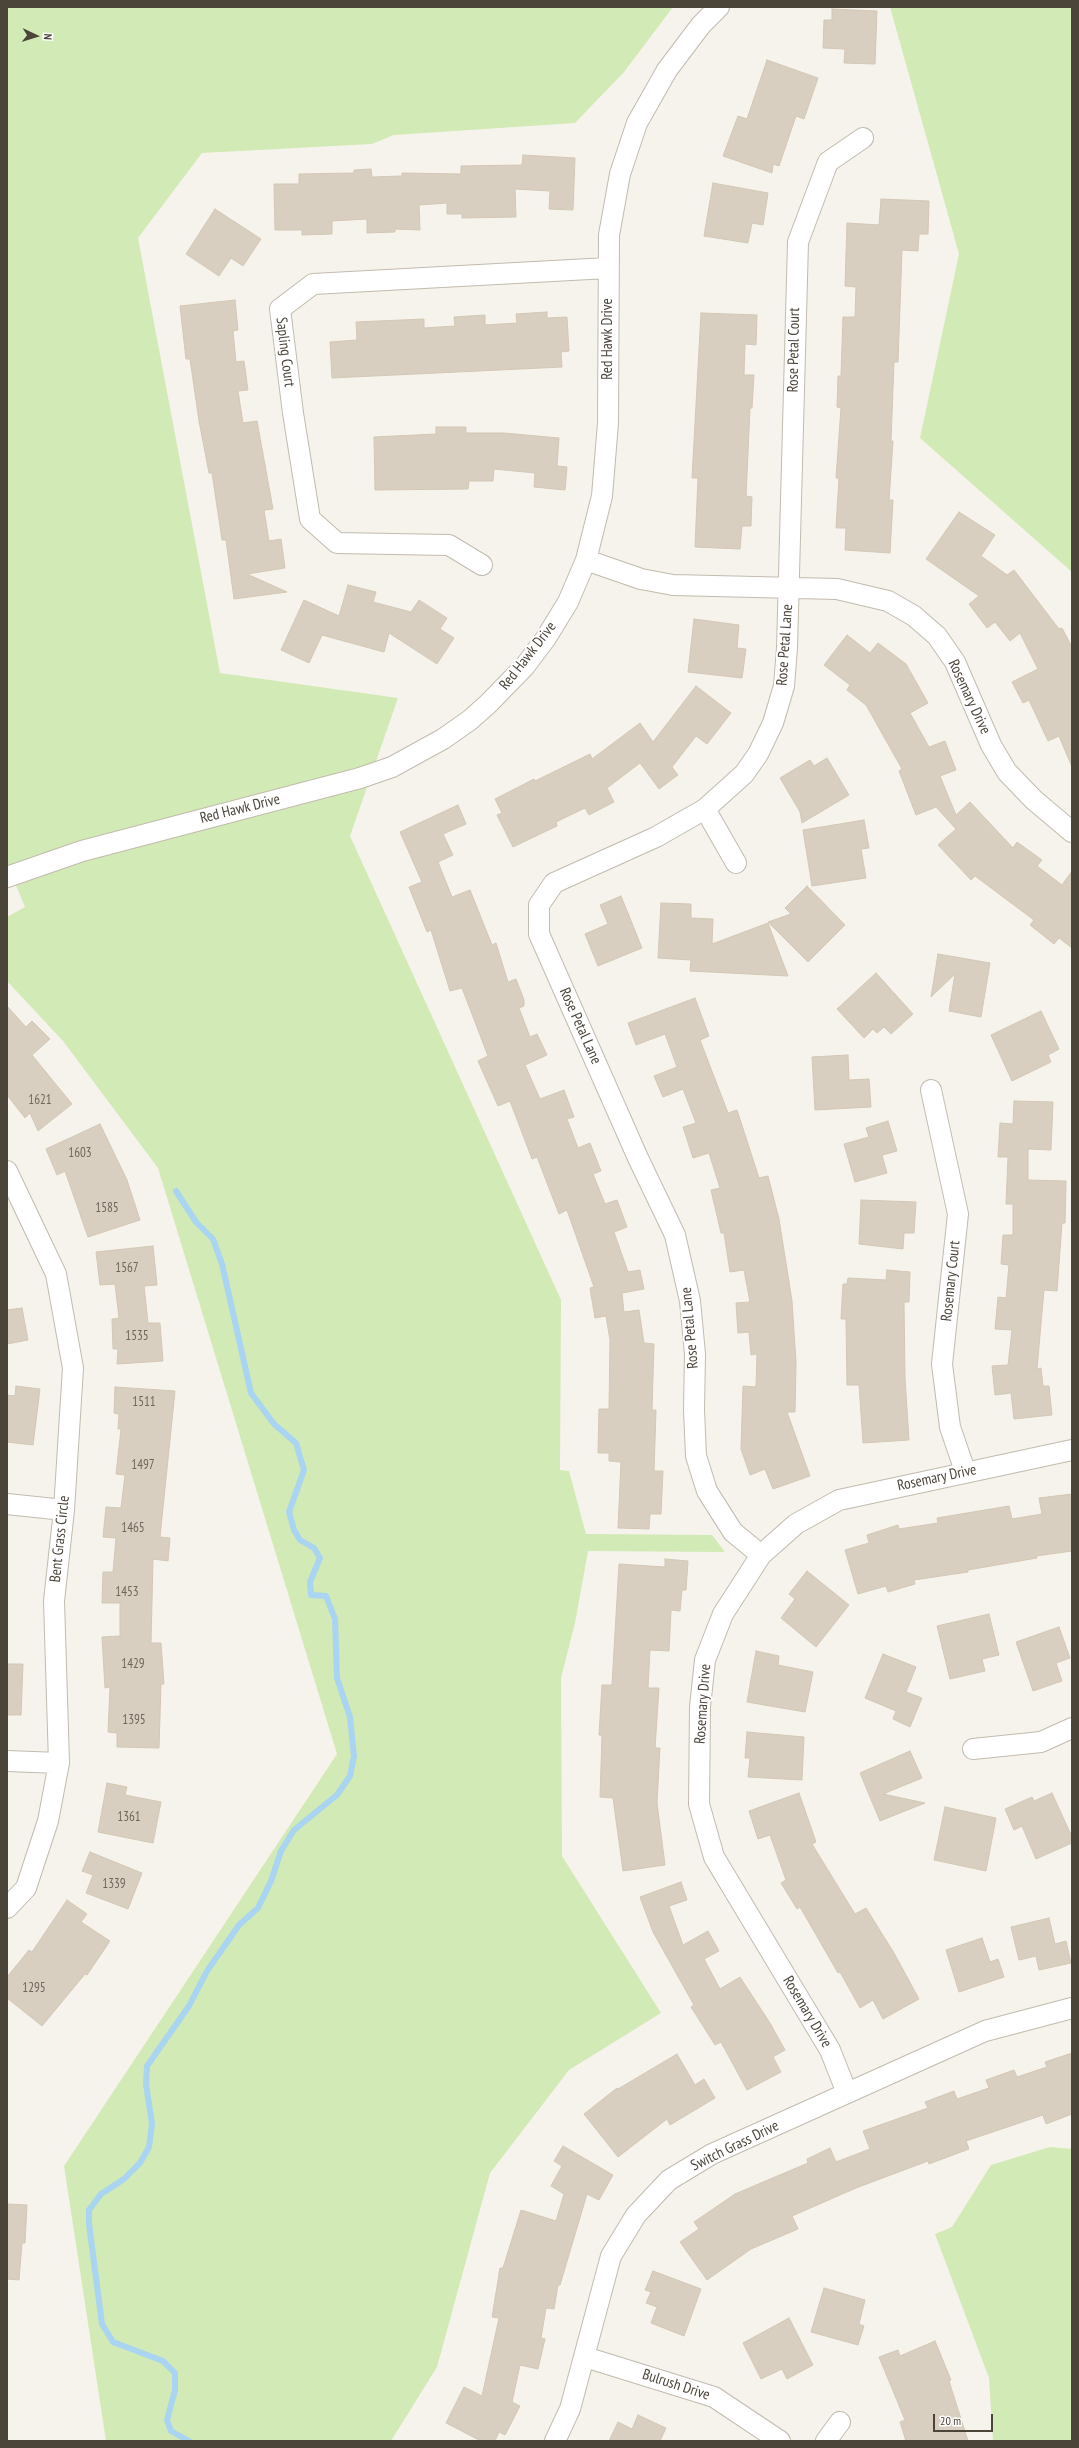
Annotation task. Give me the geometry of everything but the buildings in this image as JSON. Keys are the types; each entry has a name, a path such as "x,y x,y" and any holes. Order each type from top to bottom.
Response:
{"street":[{"name":"Red Hawk Drive","path":"7,877 82,851 168,827 360,778 392,767 430,746 470,720 513,680 546,638 568,602 586,560 602,496 607,447 609,235 614,198 628,147 637,123 674,59 701,25 719,7"},
{"name":"Rose Petal Court","path":"789,587 798,242 828,162 863,138"},
{"name":"Sapling Court","path":"482,564 450,545 337,543 310,518 293,413 280,309 313,284 608,268"},
{"name":"Rosemary Drive","path":"586,560 641,579 673,585 837,589 865,594 888,601 914,616 937,636 955,662 991,745 1007,772 1034,800 1072,832"},
{"name":"Rose Petal Lane","path":"761,1555 734,1532 707,1491 696,1456 694,1410 695,1354 690,1301 675,1235 638,1158 539,934 539,906 554,883 656,837 705,810 744,774 758,754 773,723 784,686 789,587"},
{"path":"705,810 736,863"},
{"name":"Rosemary Court","path":"930,1090 958,1214 942,1364 950,1427 965,1472"},
{"name":"Bent Grass Circle","path":"7,1170 56,1274 73,1368 64,1510 54,1601 59,1763 48,1821 26,1888 7,1908"},
{"name":"Rosemary Drive","path":"847,2093 830,2050 714,1857 699,1804 700,1707 706,1660 723,1614 761,1555 796,1524 839,1500 1072,1450"},
{"path":"7,1504 64,1510"},
{"path":"973,1749 1041,1742 1072,1728"},
{"path":"7,1761 59,1763"},
{"name":"Switch Grass Drive","path":"554,2441 570,2409 611,2256 636,2215 669,2180 712,2154 985,2031 1072,2008"},
{"name":"Bulrush Drive","path":"585,2357 714,2397 780,2441"},
{"path":"826,2441 840,2422"}],"green space":[{"path":"7,7 673,7 624,72 575,123 394,135 372,144 202,153 138,238 220,673 398,698 350,836 561,1300 560,1470 569,1471 586,1534 712,1535 725,1552 588,1551 575,1623 561,1678 562,1856 661,2013 569,2070 490,2173 437,2367 391,2441 106,2441 64,2166 337,1754 158,1168 63,1041 7,981 7,917 25,907 7,864"},
{"path":"890,7 1072,7 1072,572 920,438 959,254"},
{"path":"1050,2147 1072,2149 1072,2441 993,2441 989,2378 935,2234 952,2227 991,2165"}],"waterway":[{"path":"176,1191 196,1222 213,1239 222,1264 251,1393 274,1424 296,1443 304,1470 289,1512 294,1530 300,1540 314,1548 320,1558 310,1582 311,1595 326,1596 335,1619 337,1678 350,1717 354,1756 350,1776 337,1795 294,1830 281,1851 271,1881 258,1908 239,1925 207,1971 189,2006 147,2066 146,2084 152,2124 149,2147 140,2163 124,2179 101,2194 89,2210 89,2224 102,2324 113,2342 163,2361 175,2373 175,2390 167,2420 171,2431 189,2441"}]}
